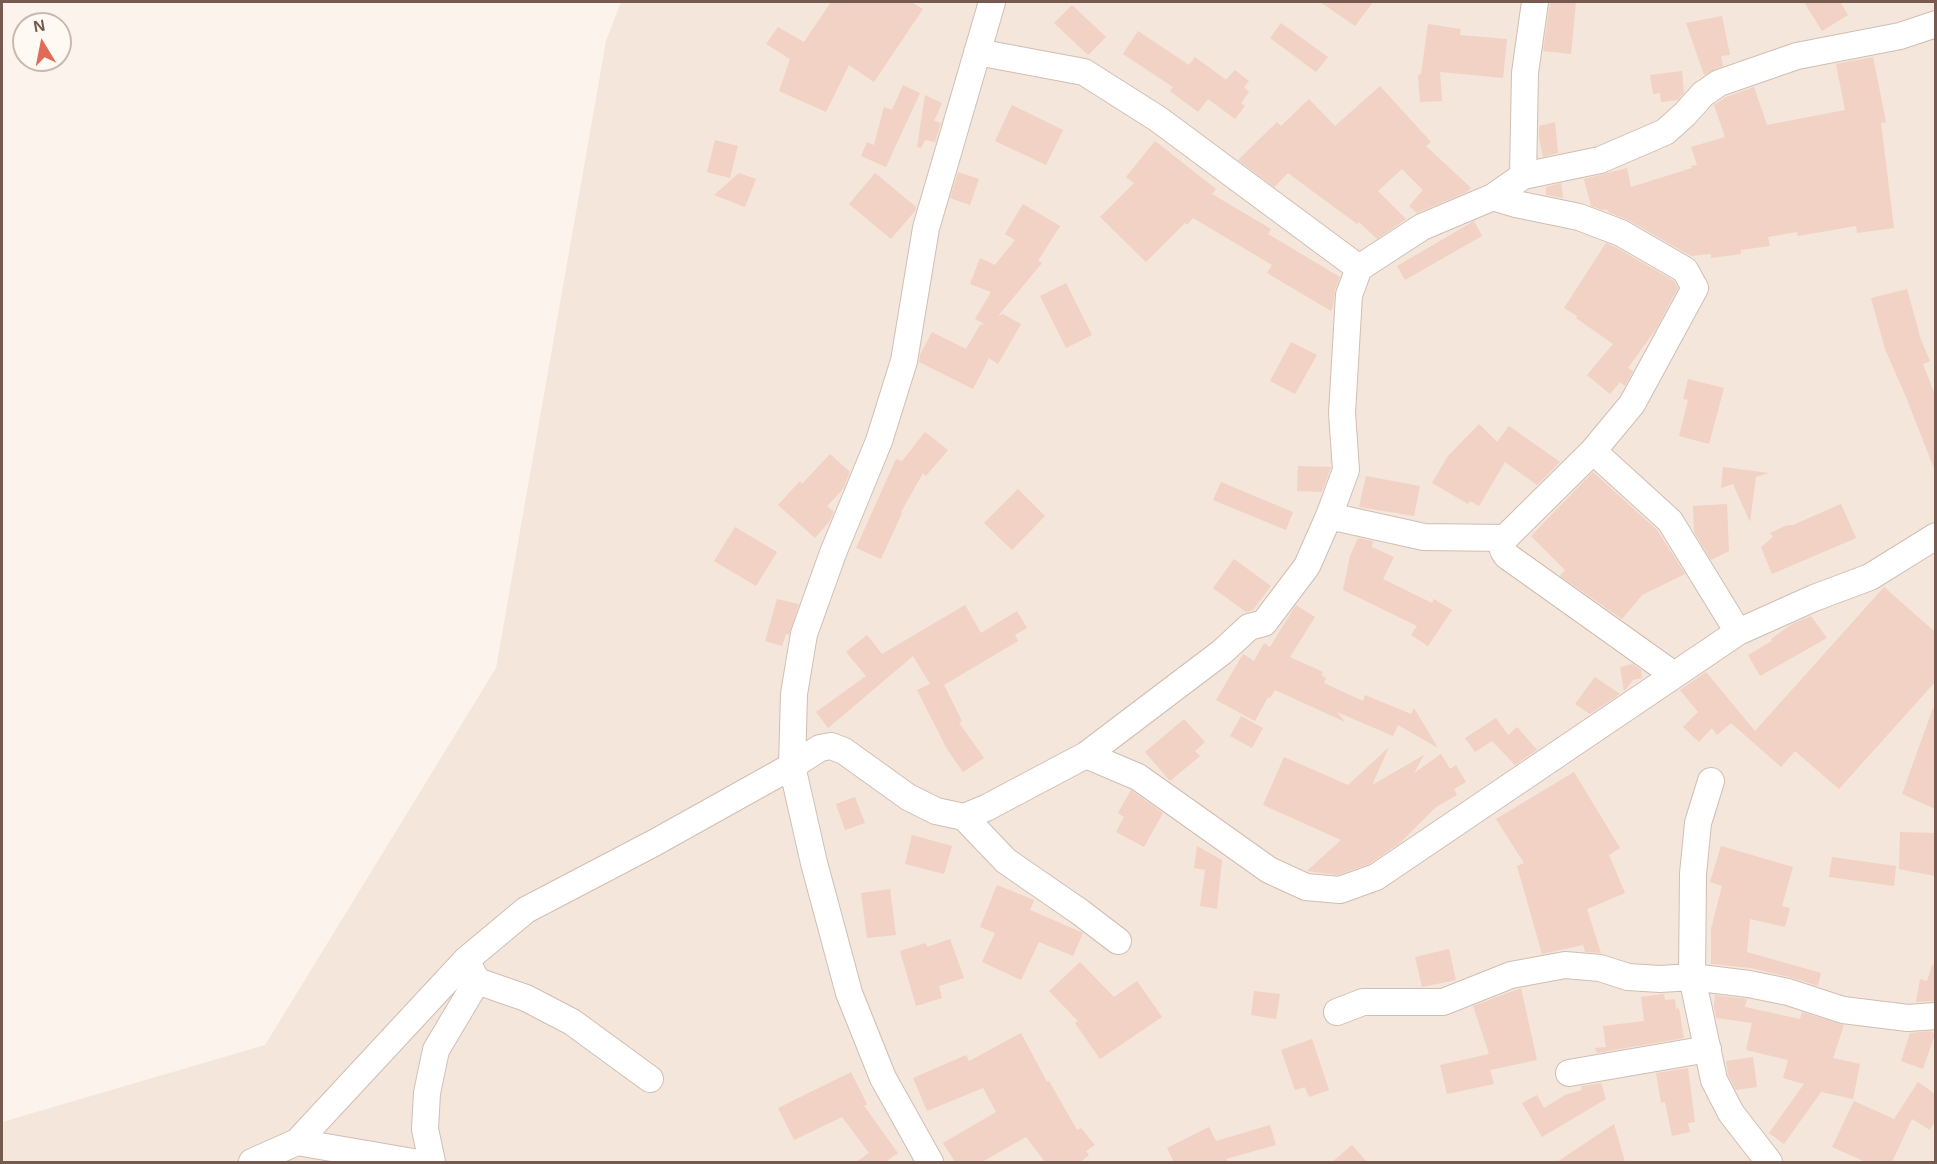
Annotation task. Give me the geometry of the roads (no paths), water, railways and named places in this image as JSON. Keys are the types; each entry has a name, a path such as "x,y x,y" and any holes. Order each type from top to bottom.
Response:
{"street":[{"path":"930,1162 883,1078 849,993 814,863 792,766 794,694 804,634 833,553 879,441 904,361 926,228 993,2"},
{"path":"1523,176 1525,73 1535,2"},
{"path":"252,1162 297,1142 471,970 526,910 654,843 820,748 831,746 844,751 908,797 936,811 964,816 986,808 1086,755 1222,651 1249,627 1264,623 1307,566 1346,470 1342,413 1349,295 1359,268 1422,227 1493,197 1523,176 1600,160 1665,132 1702,94 1719,83 1797,56 1900,36 1935,24"},
{"path":"977,52 1084,72 1158,118 1359,268"},
{"path":"1493,197 1579,217 1621,233 1685,270 1695,288 1632,404 1593,451 1505,538 1502,545 1502,551 1507,556 1674,675"},
{"path":"1593,451 1670,521 1738,632"},
{"path":"1329,516 1424,537 1505,538"},
{"path":"1086,755 1138,777 1269,870 1306,887 1340,890 1376,877 1738,632 1814,598 1870,577 1935,536"},
{"path":"1712,781 1698,823 1693,874 1692,977 1714,1080 1731,1113 1769,1162"},
{"path":"964,816 1006,861 1118,941"},
{"path":"1337,1012 1363,1002 1443,1002 1511,975 1565,965 1600,968 1628,977 1660,979 1692,977 1749,984 1788,992 1843,1010 1908,1018 1935,1016"},
{"path":"471,970 572,1022 650,1079"},
{"path":"432,1162 425,1129 427,1092 435,1050 471,970"},
{"path":"1569,1073 1708,1049"},
{"path":"297,1142 413,1162"}]}
